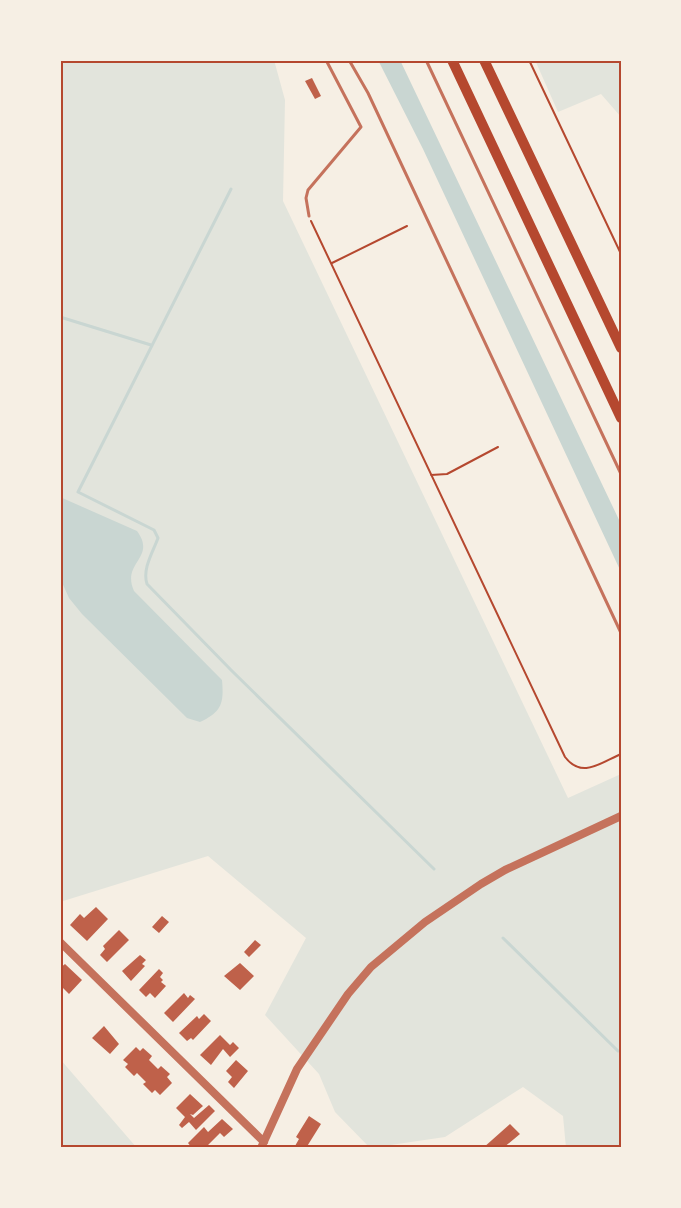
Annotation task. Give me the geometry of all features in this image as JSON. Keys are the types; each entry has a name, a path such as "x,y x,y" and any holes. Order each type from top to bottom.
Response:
{"highway":[{"path":"452,60 621,418"},
{"path":"484,60 621,348"}],"street":[{"path":"60,942 262,1145 297,1070 348,994 371,967 425,922 481,884 505,870 621,816"}],"lane":[{"path":"309,216 306,198 308,190 361,127 327,60"},
{"path":"349,60 368,93 621,633"},
{"path":"426,60 621,474"}],"path":[{"path":"528,60 621,254"},
{"path":"309,216 565,757 571,765 579,769 587,769 621,754"},
{"path":"331,263 407,226"},
{"path":"431,475 447,474 498,447"}],"shaded area":[{"path":"60,60 274,60 285,100 283,201 568,798 621,774 621,1148 566,1148 563,1116 523,1087 445,1137 370,1148 335,1112 319,1074 265,1015 306,938 208,856 60,902"},
{"path":"378,60 400,60 621,524 621,572 423,149"},
{"path":"535,60 621,60 621,117 601,94 558,112"},
{"path":"60,497 137,531 143,548 132,573 131,581 134,591 222,680 222,701 213,714 200,722 187,718 82,614 69,598 60,578"},
{"path":"60,1059 137,1148 60,1148"}],"building":[{"path":"312,78 321,96 315,99 305,81"},
{"path":"96,907 108,919 87,941 70,925 80,914 84,918"},
{"path":"162,916 169,922 159,933 152,927"},
{"path":"119,930 129,940 107,962 100,955 105,949 103,946"},
{"path":"255,940 261,945 249,957 244,952"},
{"path":"140,955 146,960 142,964 145,966 131,981 122,971"},
{"path":"240,963 254,976 240,990 224,976"},
{"path":"65,964 82,980 69,994 60,987 60,968"},
{"path":"159,969 163,973 160,977 163,980 161,982 166,986 155,998 150,993 146,997 139,990"},
{"path":"184,993 188,998 190,995 195,999 173,1022 164,1013"},
{"path":"204,1014 211,1021 193,1040 191,1038 187,1041 179,1033 197,1016 199,1019"},
{"path":"104,1026 119,1044 110,1054 92,1038"},
{"path":"220,1035 230,1045 233,1042 239,1048 230,1057 223,1049 211,1065 200,1055"},
{"path":"136,1047 140,1051 143,1048 152,1056 149,1060 158,1069 161,1066 170,1074 167,1077 172,1083 160,1095 155,1090 152,1093 137,1073 134,1076 125,1067 128,1064 123,1060"},
{"path":"236,1060 248,1071 234,1088 228,1082 232,1077 226,1071"},
{"path":"190,1094 203,1106 193,1115 190,1114 194,1118 209,1105 215,1111 196,1130 189,1122 182,1128 179,1125 185,1117 176,1108"},
{"path":"309,1116 321,1124 306,1148 297,1148 295,1146 299,1139 296,1137"},
{"path":"222,1119 233,1129 224,1137 220,1133 205,1148 202,1146 192,1148 188,1143 204,1127 208,1132"},
{"path":"510,1124 520,1134 503,1148 483,1148"}],"waterway":[{"path":"231,189 78,492 154,530 158,538 147,567 147,584 232,671 434,869"},
{"path":"60,317 151,345"},
{"path":"503,938 618,1051"}]}
